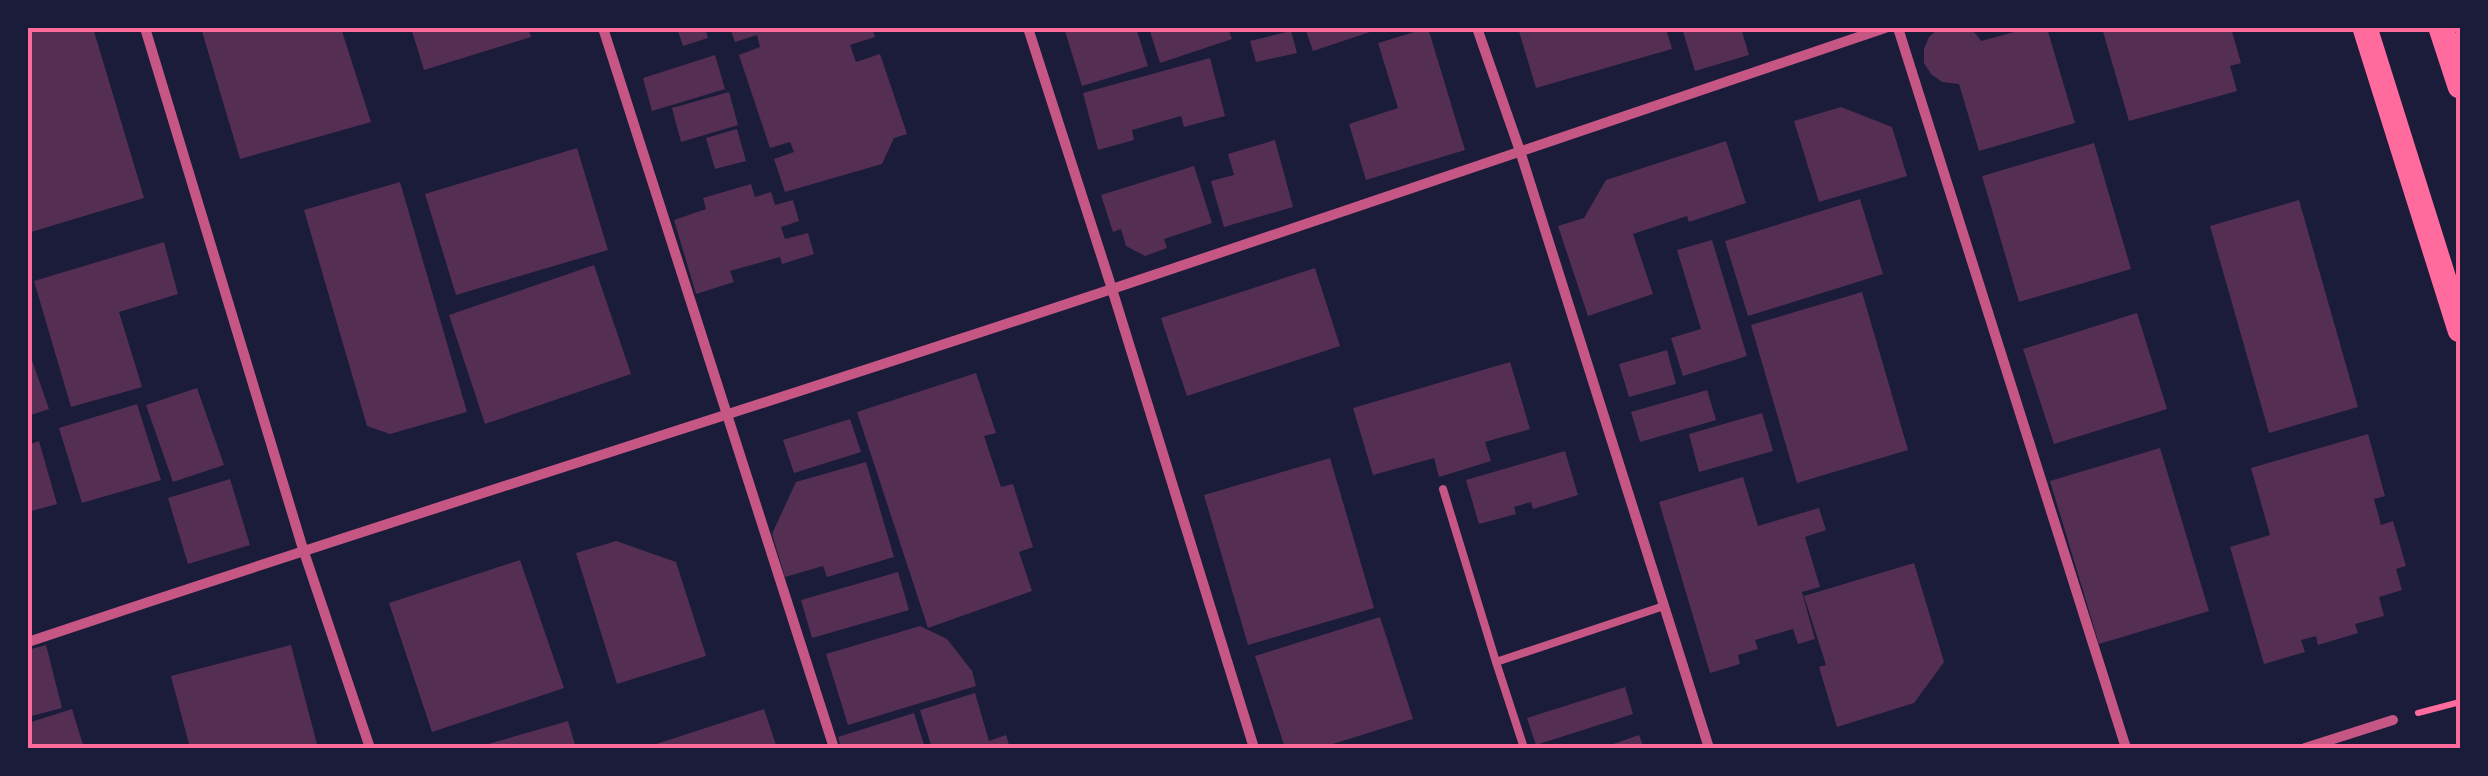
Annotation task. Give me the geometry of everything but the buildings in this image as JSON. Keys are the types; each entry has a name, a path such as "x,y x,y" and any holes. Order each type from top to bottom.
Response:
{"main road":[{"path":"2366,28 2460,330"},
{"path":"2440,28 2460,86"}],"street":[{"path":"146,28 303,550 370,748"},
{"path":"603,28 834,748"},
{"path":"1028,28 1254,748"},
{"path":"1478,28 1709,748"},
{"path":"28,642 1112,289 1885,28"},
{"path":"1898,28 2126,748"},
{"path":"2305,748 2394,720"}],"lane":[{"path":"1443,489 1524,748"},
{"path":"1496,662 1664,606"}],"path":[{"path":"2394,720 2460,702"}]}
